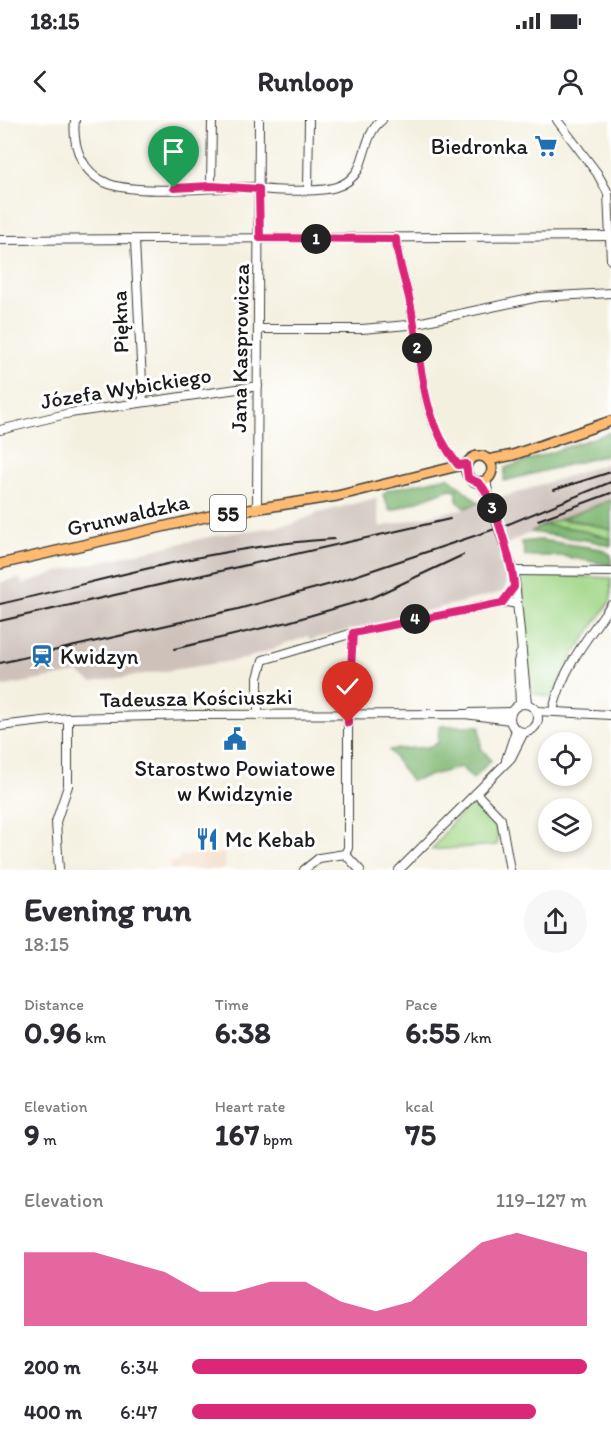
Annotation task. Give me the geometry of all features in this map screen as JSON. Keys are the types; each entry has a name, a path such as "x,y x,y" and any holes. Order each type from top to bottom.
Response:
{"main road":[{"name":"55","path":"463,467 479,456 490,464 611,421"},
{"path":"463,467 472,480 483,481 490,464"},
{"name":"Grunwaldzka","path":"0,564 257,508 337,496 463,467"}],"street":[{"path":"75,120 74,136 80,156 89,170 102,181 117,186 211,186 259,189 336,187 351,178 365,154 372,131 382,120"},
{"path":"211,186 212,120"},
{"name":"Jana Kasprowicza","path":"257,508 259,120"},
{"path":"308,189 309,120"},
{"path":"557,120 605,186 610,200 611,260"},
{"path":"0,240 135,241 611,236"},
{"path":"396,239 414,324 419,370 427,405 443,446 463,467"},
{"name":"Piękna","path":"135,241 142,402"},
{"path":"258,329 362,329 414,324 532,298 611,293"},
{"name":"Józefa Wybickiego","path":"0,430 70,413 258,386"},
{"path":"483,481 514,571 518,586 517,604"},
{"path":"514,571 611,572"},
{"path":"514,571 520,654 518,662 524,703 538,715 563,713 611,715"},
{"path":"502,603 514,587"},
{"path":"258,715 258,678 262,660 353,633 502,603 517,604"},
{"path":"553,711 558,689 566,671 611,605"},
{"path":"345,854 348,848 353,633"},
{"path":"399,870 516,753 520,731 510,716 524,703"},
{"path":"538,715 553,711 563,713"},
{"name":"Tadeusza Kościuszki","path":"0,726 68,718 465,714 510,716"},
{"path":"520,731 536,726 538,715"},
{"path":"59,870 57,822 68,786 68,718"},
{"path":"476,793 501,819 510,870"},
{"path":"304,870 320,858 345,854"},
{"path":"345,854 360,870"}],"shaded area":[{"path":"611,462 611,500 544,525 498,549 507,583 503,592 310,640 308,636 245,659 92,682 78,673 0,687 0,583 18,578 24,584 60,571 218,535 290,525 318,513 376,498 380,527 479,505"},
{"path":"224,853 225,870 171,870 170,862 179,861 179,856"}],"green space":[{"path":"611,432 611,454 504,481 505,468"},
{"path":"448,477 479,503 465,508 457,501 457,490 450,489 390,511 383,495 388,490"},
{"path":"611,500 611,530 580,521 560,519"},
{"path":"560,519 607,528 611,530 611,539 577,529 544,525"},
{"path":"544,525 577,529 611,539 611,546 531,532"},
{"path":"540,540 601,549 611,555 611,565 562,556 525,556 522,542"},
{"path":"519,574 611,578 611,600 565,667 553,698 529,692 524,603"},
{"path":"439,726 480,726 481,748 491,760 473,779 461,767 411,781 389,750 428,747 438,743"},
{"path":"470,805 487,816 495,826 497,845 432,850 450,825"}],"railway":[{"path":"554,490 611,472"},
{"path":"0,663 238,609 331,584 501,527 611,482"},
{"path":"538,520 611,493"},
{"path":"0,621 450,519"},
{"path":"0,604 166,564 250,548 334,539"},
{"path":"174,649 288,622 371,598 463,555"}],"place":[{"name":"Biedronka","path":"546,146"},
{"name":"Kwidzyn","path":"42,656"},
{"name":"Starostwo Powiatowe w Kwidzynie","path":"235,739"},
{"name":"Mc Kebab","path":"207,839"}],"route":[{"path":"174,188 211,186 259,189 260,238 396,239 414,324 424,397 432,421 451,458 458,465 466,464 468,478 479,482 488,496 514,571 514,587 502,603 353,633 351,702 348,723"}]}
